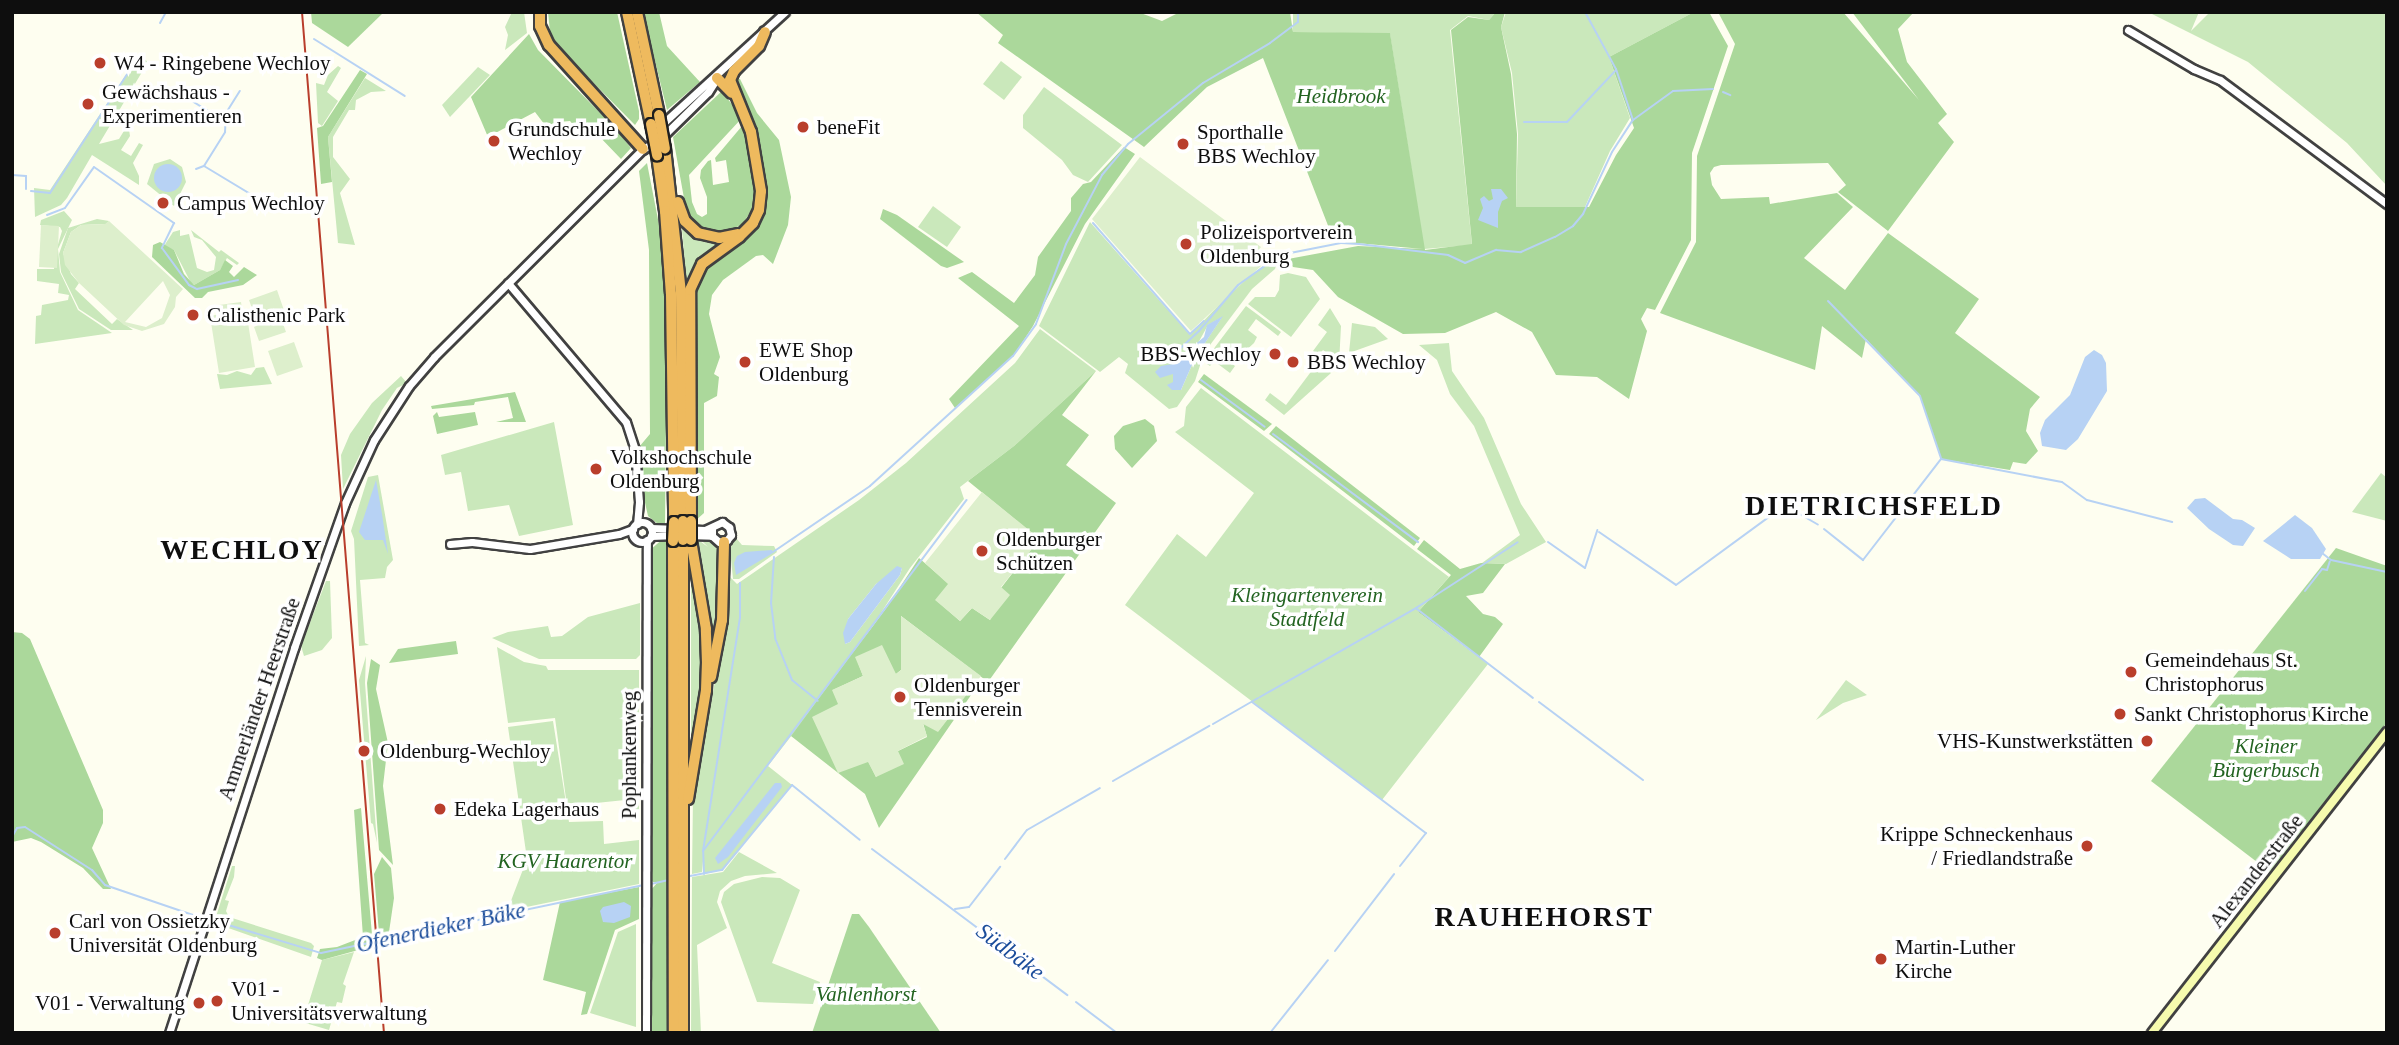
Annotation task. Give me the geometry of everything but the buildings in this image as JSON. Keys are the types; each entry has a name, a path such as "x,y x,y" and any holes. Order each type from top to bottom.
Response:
{"highway":[{"path":"540,12 540,26 549,44 643,149"},
{"path":"625,12 651,124 683,217 698,233 719,239 741,233"},
{"path":"637,12 659,115 683,522"},
{"path":"683,522 690,289 702,264 755,219 761,195 751,132 731,75 759,46 765,32"},
{"path":"717,78 738,98"},
{"path":"670,185 681,306 683,1033"},
{"path":"683,540 706,629 706,690"},
{"path":"674,1033 683,540"},
{"path":"683,824 706,690 721,629 723,542"}],"main road":[{"name":"Alexanderstraße","path":"2152,1033 2387,732"}],"street":[{"name":"Ammerländer Heerstraße","path":"169,1033 273,709 357,474 380,430 409,386 643,149 670,129 708,92 717,78 785,12"},
{"path":"2129,30 2194,69 2220,80 2387,204"},
{"name":"Pophankenweg","path":"508,284 511,291 624,419 634,446 645,562 646,1033"},
{"path":"720,522 729,527 731,536 723,542 716,541 712,532 720,522"},
{"path":"450,544 472,542 530,549 619,534 712,532"}],"green space":[{"path":"311,12 384,12 348,47 312,23"},
{"path":"512,12 524,12 527,33 505,50 508,35 505,27"},
{"path":"548,12 617,12 639,111 639,119 635,125 560,49 550,32"},
{"path":"643,12 659,12 667,46 700,82 667,110"},
{"name":"Heidbrook","path":"976,12 1138,12 1162,21 1180,12 1290,12 1293,32 1390,33 1425,250 1472,244 1451,30 1468,17 1489,20 1496,12 1505,12 1501,27 1511,74 1517,134 1516,207 1589,207 1616,155 1634,128 1609,57 1694,12 1709,12 1728,46 1692,153 1691,240 1655,310 1647,308 1641,319 1647,331 1629,399 1597,377 1556,375 1532,332 1496,312 1445,333 1403,334 1338,297 1313,270 1293,267 1288,259 1358,246 1423,249 1334,241 1263,58 1207,87 1144,147 998,43 1003,35"},
{"path":"1293,12 1496,12 1489,20 1468,16 1450,30 1472,245 1424,249 1390,34 1293,32"},
{"path":"1506,12 1694,12 1609,57 1630,118 1610,151 1585,207 1516,207 1518,134 1512,73 1501,27"},
{"path":"1718,12 1843,12 1919,100 1852,12 1914,12 1898,29 1907,62 1947,114 1938,123 1954,142 1888,231 1838,192 1846,185 1828,163 1721,165 1714,167 1710,173 1712,185 1721,199 1769,197 1770,204 1837,193 1853,207 1804,258 1845,290 1888,233 1979,299 1955,333 2040,397 2030,409 2026,431 2038,451 2026,464 2013,462 2010,470 1941,459 1920,396 1866,339 1862,358 1822,326 1815,370 1660,313 1696,242 1697,156 1735,44"},
{"path":"2148,12 2199,12 2191,31 2210,12 2387,12 2387,186 2347,143 2248,62"},
{"path":"529,34 538,50 615,128 631,148 621,159 596,133 583,136 570,121 558,122 548,129 535,112 488,137 471,97"},
{"path":"139,55 148,62 99,144 119,139 127,126 126,111 130,136 121,150 131,156 139,143 143,145 133,163 139,176 139,185 92,155 61,205 35,217 34,188 50,190"},
{"path":"1001,61 1022,77 1004,100 983,84"},
{"path":"338,66 341,68 327,92 338,101 322,126 318,123 316,83 324,85 328,75"},
{"path":"478,67 490,75 450,117 442,105"},
{"path":"360,70 367,74 328,137 332,182 321,184 317,128 323,126"},
{"path":"365,78 386,91 371,92 356,100 355,110 349,110 333,137 333,157 350,179 340,193 355,245 338,243 328,137"},
{"path":"733,79 740,79 757,113 779,140 791,197 788,225 773,264 763,255 756,256 723,280 712,295 709,314 720,357 714,374 719,377 717,396 704,403 704,513 695,521 693,291 709,263 755,228 764,206 764,186 753,124"},
{"path":"1044,87 1122,145 1088,182 1073,175 1062,160 1023,128 1023,115"},
{"path":"722,91 742,118 689,175 692,202 697,214 702,217 707,214 707,197 700,178 701,170 711,160 713,185 729,182 726,160 716,162 715,158 742,126 746,126 757,202 742,225 719,234 700,229 687,215 673,137"},
{"path":"1124,147 1135,154 1085,224 1033,326 1014,355 955,408 949,399 1019,326 958,278 972,272 1014,303 1035,275 1038,257 1071,211 1071,198 1083,184 1091,182"},
{"name":"Polizeisportverein Oldenburg","path":"1140,157 1261,247 1253,257 1261,266 1191,331 1092,219"},
{"path":"170,159 182,167 186,182 174,206 147,184 154,164"},
{"path":"647,163 662,240 667,325 665,525 658,524 648,516 639,476 639,447 650,434 649,250 639,171"},
{"path":"933,206 961,227 947,247 918,227"},
{"path":"883,209 897,215 964,262 947,268 941,266 880,219"},
{"path":"64,211 72,220 58,249 60,272 78,310 112,333 35,344 36,316 41,315 42,305 68,300 69,295 58,293 59,284 37,281 37,269 54,269 56,251 62,231 60,227 40,225 41,220"},
{"path":"97,219 109,221 106,224 81,225 71,232 63,253 71,274 79,283 75,289 112,324 117,319 133,330 111,330 79,309 61,272 59,254 68,228"},
{"path":"681,219 727,240 687,293 683,241"},
{"path":"109,221 183,289 176,297 175,307 164,324 142,331 124,325 79,283 65,265 63,253 71,232 81,225 105,224","holes":["163,281 170,295 162,318 146,327 125,322"]},
{"path":"1090,222 1190,335 1238,285 1274,258 1278,259 1275,269 1252,289 1204,353 1195,381 1177,407 1169,409 1125,373 1128,364 1119,357 1100,372 1039,326","holes":["1222,317 1195,358 1181,390 1173,382 1173,374 1166,374 1197,345 1208,325"]},
{"path":"41,225 59,226 57,268 39,267"},
{"path":"180,230 180,236 189,234 197,268 207,272 214,270 216,257 202,240 194,237 191,230 219,252 221,250 239,263 237,265 227,258 220,270 194,285 174,250 164,246 173,232"},
{"path":"160,242 174,250 184,274 194,285 220,270 225,260 233,266 229,272 234,277 244,267 257,275 243,285 208,292 202,298 195,298 152,257 153,245"},
{"path":"1288,273 1306,277 1320,299 1291,337 1248,304 1255,297 1275,297 1279,290 1280,275"},
{"path":"277,290 286,316 281,318 286,332 259,341 254,327 258,325 249,300"},
{"path":"241,302 242,310 246,310 255,367 219,373 210,316 220,314 219,305"},
{"path":"1246,306 1281,332 1278,336 1256,319 1248,330 1257,337 1254,343 1242,354 1234,348 1226,359 1235,366 1230,373 1214,361 1210,366 1207,364 1215,347"},
{"path":"1330,308 1341,326 1339,364 1333,370 1330,365 1335,359 1323,350 1318,356 1313,351 1327,332 1318,325"},
{"path":"1352,323 1375,327 1388,339 1349,353"},
{"path":"1040,329 1096,371 1014,446 960,487 964,499 910,568 851,659 768,766 792,785 722,870 704,874 703,861 702,872 692,874 693,795 724,635 727,553 729,576 737,584 859,500 906,463 1015,363","holes":["902,568 900,575 850,642 845,644 848,619 876,584"]},
{"path":"294,342 303,367 277,376 268,351"},
{"path":"1449,343 1452,371 1484,418 1521,504 1546,542 1506,564 1482,563 1520,535 1474,426 1450,394 1437,360 1419,345"},
{"path":"1311,354 1331,373 1284,415 1265,400 1270,393 1286,405 1316,365 1308,358"},
{"path":"264,367 272,384 220,389 217,374 227,375 237,371 251,375 256,368"},
{"path":"1096,371 1062,415 1089,435 1066,465 1116,503 988,682 901,616 901,670 896,674 856,657 863,676 833,690 876,777 898,751 927,737 923,723 938,731 974,684 978,685 879,828 865,794 791,736 887,607 919,558 949,584 936,600 960,621 972,608 990,620 1001,588 1039,539 968,481 1014,446"},
{"path":"1204,374 1272,424 1264,431 1198,382"},
{"path":"401,376 407,383 397,388 382,410 343,489 341,455 350,434 372,403"},
{"name":"Kleingartenverein Stadtfeld","path":"1201,388 1449,577 1418,612 1488,664 1382,800 1125,605 1177,534 1206,557 1254,493 1175,432 1184,426 1186,407"},
{"path":"515,392 526,422 496,422 513,418 508,397 475,402 474,405 432,409 431,406"},
{"path":"437,412 439,417 475,412 478,425 437,434 433,416"},
{"path":"1145,419 1154,426 1157,441 1132,468 1115,449 1114,436 1123,426"},
{"path":"554,422 573,525 519,536 509,505 468,511 461,472 445,475 441,455"},
{"path":"1276,426 1420,538 1414,546 1269,434"},
{"path":"2381,473 2387,478 2387,521 2352,512"},
{"path":"378,475 393,560 387,567 385,578 360,580 365,643 369,645 359,646 354,539 351,531 368,477"},
{"name":"Oldenburger Schützen","path":"982,492 1040,539 1001,587 1010,595 990,620 972,608 960,621 935,600 948,584 925,563"},
{"path":"665,537 668,538 667,1033 649,1033 649,892 658,882 653,882 649,876 649,551"},
{"path":"708,537 721,546 720,614 712,663 697,545 697,539 708,547 699,538"},
{"path":"736,538 742,545 774,546 777,552 739,579 733,579 730,549 727,547"},
{"path":"1424,540 1460,569 1481,563 1505,564 1483,593 1466,596 1483,614 1495,617 1503,624 1479,657 1418,612 1451,575 1417,549"},
{"name":"Kleiner Bürgerbusch","path":"2336,548 2387,566 2387,722 2274,875 2151,781"},
{"path":"691,566 704,631 704,680 691,761"},
{"path":"326,581 330,581 332,638 322,650 304,656 301,646"},
{"path":"640,603 640,655 636,659 539,659 492,638 508,632 548,626 551,637 562,636 588,617"},
{"name":"Oldenburger Tennisverein","path":"901,616 981,676 938,732 923,724 927,736 898,751 904,764 876,777 868,762 838,773 812,717 838,704 832,690 863,676 855,657 882,645 896,674 901,670"},
{"path":"12,632 22,633 30,639 103,810 103,823 92,848 111,889 103,889 83,868 41,842 31,838 12,842"},
{"path":"456,641 458,654 389,663 398,649"},
{"path":"497,647 524,662 546,666 548,670 639,670 639,820 629,820 625,800 567,806 555,718 508,723"},
{"path":"366,656 365,683 377,843 371,823 359,680"},
{"path":"371,659 380,665 376,689 388,743 383,786 393,865 379,850 367,683"},
{"path":"1846,680 1867,695 1843,703 1816,720"},
{"name":"KGV Haarentor","path":"553,721 569,822 603,821 604,844 639,840 639,884 507,911 527,859 508,727"},
{"path":"361,808 373,946 322,960 317,958 320,949 337,947 363,937 354,810"},
{"path":"739,852 777,873 745,876 731,881 720,891 717,902 727,928 697,945 701,1033 691,1033 692,877 723,872"},
{"path":"382,857 391,868 394,898 389,932 379,933 374,874"},
{"path":"232,866 235,866 234,877 225,900 229,901 226,911 229,917 311,943 314,946 311,957 214,923"},
{"path":"762,877 780,878 800,890 772,963 820,982 813,1004 757,1002 721,902 724,892 734,884"},
{"path":"639,887 639,919 615,930 587,1014 581,1015 586,992 543,980 560,902"},
{"name":"Vahlenhorst","path":"852,914 859,914 869,927 941,1033 812,1033"},
{"path":"636,924 636,1027 590,1013 618,932"},
{"path":"354,952 343,984 346,986 342,1003 337,1002 329,1030 302,1022 300,1020 304,1018 322,960"}],"water":[{"path":"168,164 178,168 182,178 178,188 168,192 158,188 154,178 158,168"},
{"path":"1491,189 1501,189 1508,198 1502,201 1498,212 1498,228 1478,220 1483,208 1480,199 1484,196 1489,201 1493,199"},
{"path":"1223,316 1195,358 1181,390 1172,390 1167,385 1173,382 1173,374 1160,378 1155,372 1161,366 1179,363 1186,352 1204,337 1207,325"},
{"path":"2094,350 2102,355 2106,363 2107,391 2078,439 2066,450 2042,446 2040,433 2045,420 2070,395 2085,357"},
{"path":"376,480 388,554 383,540 365,540 359,532"},
{"path":"2205,498 2233,519 2242,520 2255,528 2243,546 2233,545 2209,529 2187,508 2195,499"},
{"path":"2295,515 2312,528 2326,549 2320,559 2291,559 2263,541"},
{"path":"772,550 773,553 736,575 734,563 737,556 745,552"},
{"path":"897,566 902,568 900,575 850,642 845,644 843,633 848,619 876,584"},
{"path":"775,783 781,783 782,787 728,857 718,864 715,858"},
{"path":"624,902 631,906 630,917 614,923 603,922 600,911 603,907"}],"waterway":[{"path":"160,23 166,12"},
{"path":"773,552 870,486 1013,356 1036,324 1066,244 1102,175 1128,144 1203,83 1270,43 1298,22 1298,12"},
{"path":"1585,12 1616,69 1633,120"},
{"path":"314,39 405,96"},
{"path":"31,191 50,193 137,59"},
{"path":"1524,122 1567,122 1616,70"},
{"path":"1170,358 1199,331 1238,285 1280,255 1341,243 1448,255 1465,263 1496,250 1521,252 1555,237 1573,226 1583,214 1612,152 1633,120 1673,91 1713,89"},
{"path":"176,91 216,116"},
{"path":"204,166 225,132 226,113 240,91"},
{"path":"1723,92 1730,95"},
{"path":"196,169 204,166 257,198"},
{"path":"47,215 65,208 94,167 174,223 162,248 189,285 197,289 238,280"},
{"path":"12,175 26,176 26,189"},
{"path":"1093,223 1190,334 1204,321"},
{"path":"1828,301 1920,396 1941,458"},
{"path":"1201,380 1265,427"},
{"path":"1273,434 1418,542"},
{"path":"1824,529 1863,560 1941,459 2062,482 2087,500 2172,522"},
{"path":"703,851 967,500"},
{"name":"Ofenerdieker Bäke","path":"1784,505 1818,525"},
{"name":"Ofenerdieker Bäke","path":"1599,532 1676,585 1777,511"},
{"name":"Ofenerdieker Bäke","path":"1548,542 1585,568 1597,530"},
{"name":"Ofenerdieker Bäke","path":"1260,697 1416,608 1518,542"},
{"name":"Ofenerdieker Bäke","path":"2322,553 2331,560 2387,572"},
{"path":"774,557 771,603 775,638 792,680 818,701"},
{"path":"2305,591 2322,569 2327,570 2330,561"},
{"path":"704,874 703,851 740,618 740,583"},
{"path":"1417,609 1533,698"},
{"name":"Ofenerdieker Bäke","path":"1213,724 1258,698"},
{"path":"1252,702 1426,833 1400,866"},
{"path":"1539,702 1643,780"},
{"name":"Ofenerdieker Bäke","path":"1113,781 1209,726"},
{"name":"Ofenerdieker Bäke","path":"690,876 722,870 792,785 860,840"},
{"name":"Ofenerdieker Bäke","path":"1005,859 1027,830 1100,788"},
{"name":"Ofenerdieker Bäke","path":"12,837 17,828 25,827 92,870 105,885 196,916"},
{"name":"Südbäke","path":"872,849 1067,995"},
{"path":"955,909 969,907 1000,867"},
{"path":"1335,951 1394,874"},
{"name":"Ofenerdieker Bäke","path":"651,884 669,880"},
{"name":"Ofenerdieker Bäke","path":"215,921 321,953 645,885"},
{"path":"1270,1033 1328,960"},
{"name":"Südbäke","path":"1076,1002 1117,1033"}],"railway":[{"path":"302,12 384,1033"}],"place":[{"name":"W4 - Ringebene Wechloy","path":"100,63"},
{"name":"Gewächshaus - Experimentieren","path":"88,104"},
{"name":"beneFit","path":"803,127"},
{"name":"Grundschule Wechloy","path":"494,141"},
{"name":"Sporthalle BBS Wechloy","path":"1183,144"},
{"name":"Campus Wechloy","path":"163,203"},
{"name":"Polizeisportverein Oldenburg","path":"1186,244"},
{"name":"Calisthenic Park","path":"193,315"},
{"name":"BBS-Wechloy","path":"1275,354"},
{"name":"EWE Shop Oldenburg","path":"745,362"},
{"name":"BBS Wechloy","path":"1293,362"},
{"name":"Volkshochschule Oldenburg","path":"596,469"},
{"name":"Oldenburger Schützen","path":"982,551"},
{"name":"Gemeindehaus St. Christophorus","path":"2131,672"},
{"name":"Oldenburger Tennisverein","path":"900,697"},
{"name":"Sankt Christophorus Kirche","path":"2120,714"},
{"name":"VHS-Kunstwerkstätten","path":"2147,741"},
{"name":"Oldenburg-Wechloy","path":"364,751"},
{"name":"Edeka Lagerhaus","path":"440,809"},
{"name":"Krippe Schneckenhaus / Friedlandstraße","path":"2087,846"},
{"name":"Carl von Ossietzky Universität Oldenburg","path":"55,933"},
{"name":"Martin-Luther Kirche","path":"1881,959"},
{"name":"V01 - Universitätsverwaltung","path":"217,1001"},
{"name":"V01 - Verwaltung","path":"199,1003"}],"district":[{"name":"DIETRICHSFELD","path":"1874,506"},
{"name":"WECHLOY","path":"242,550"},
{"name":"RAUHEHORST","path":"1544,917"}]}
